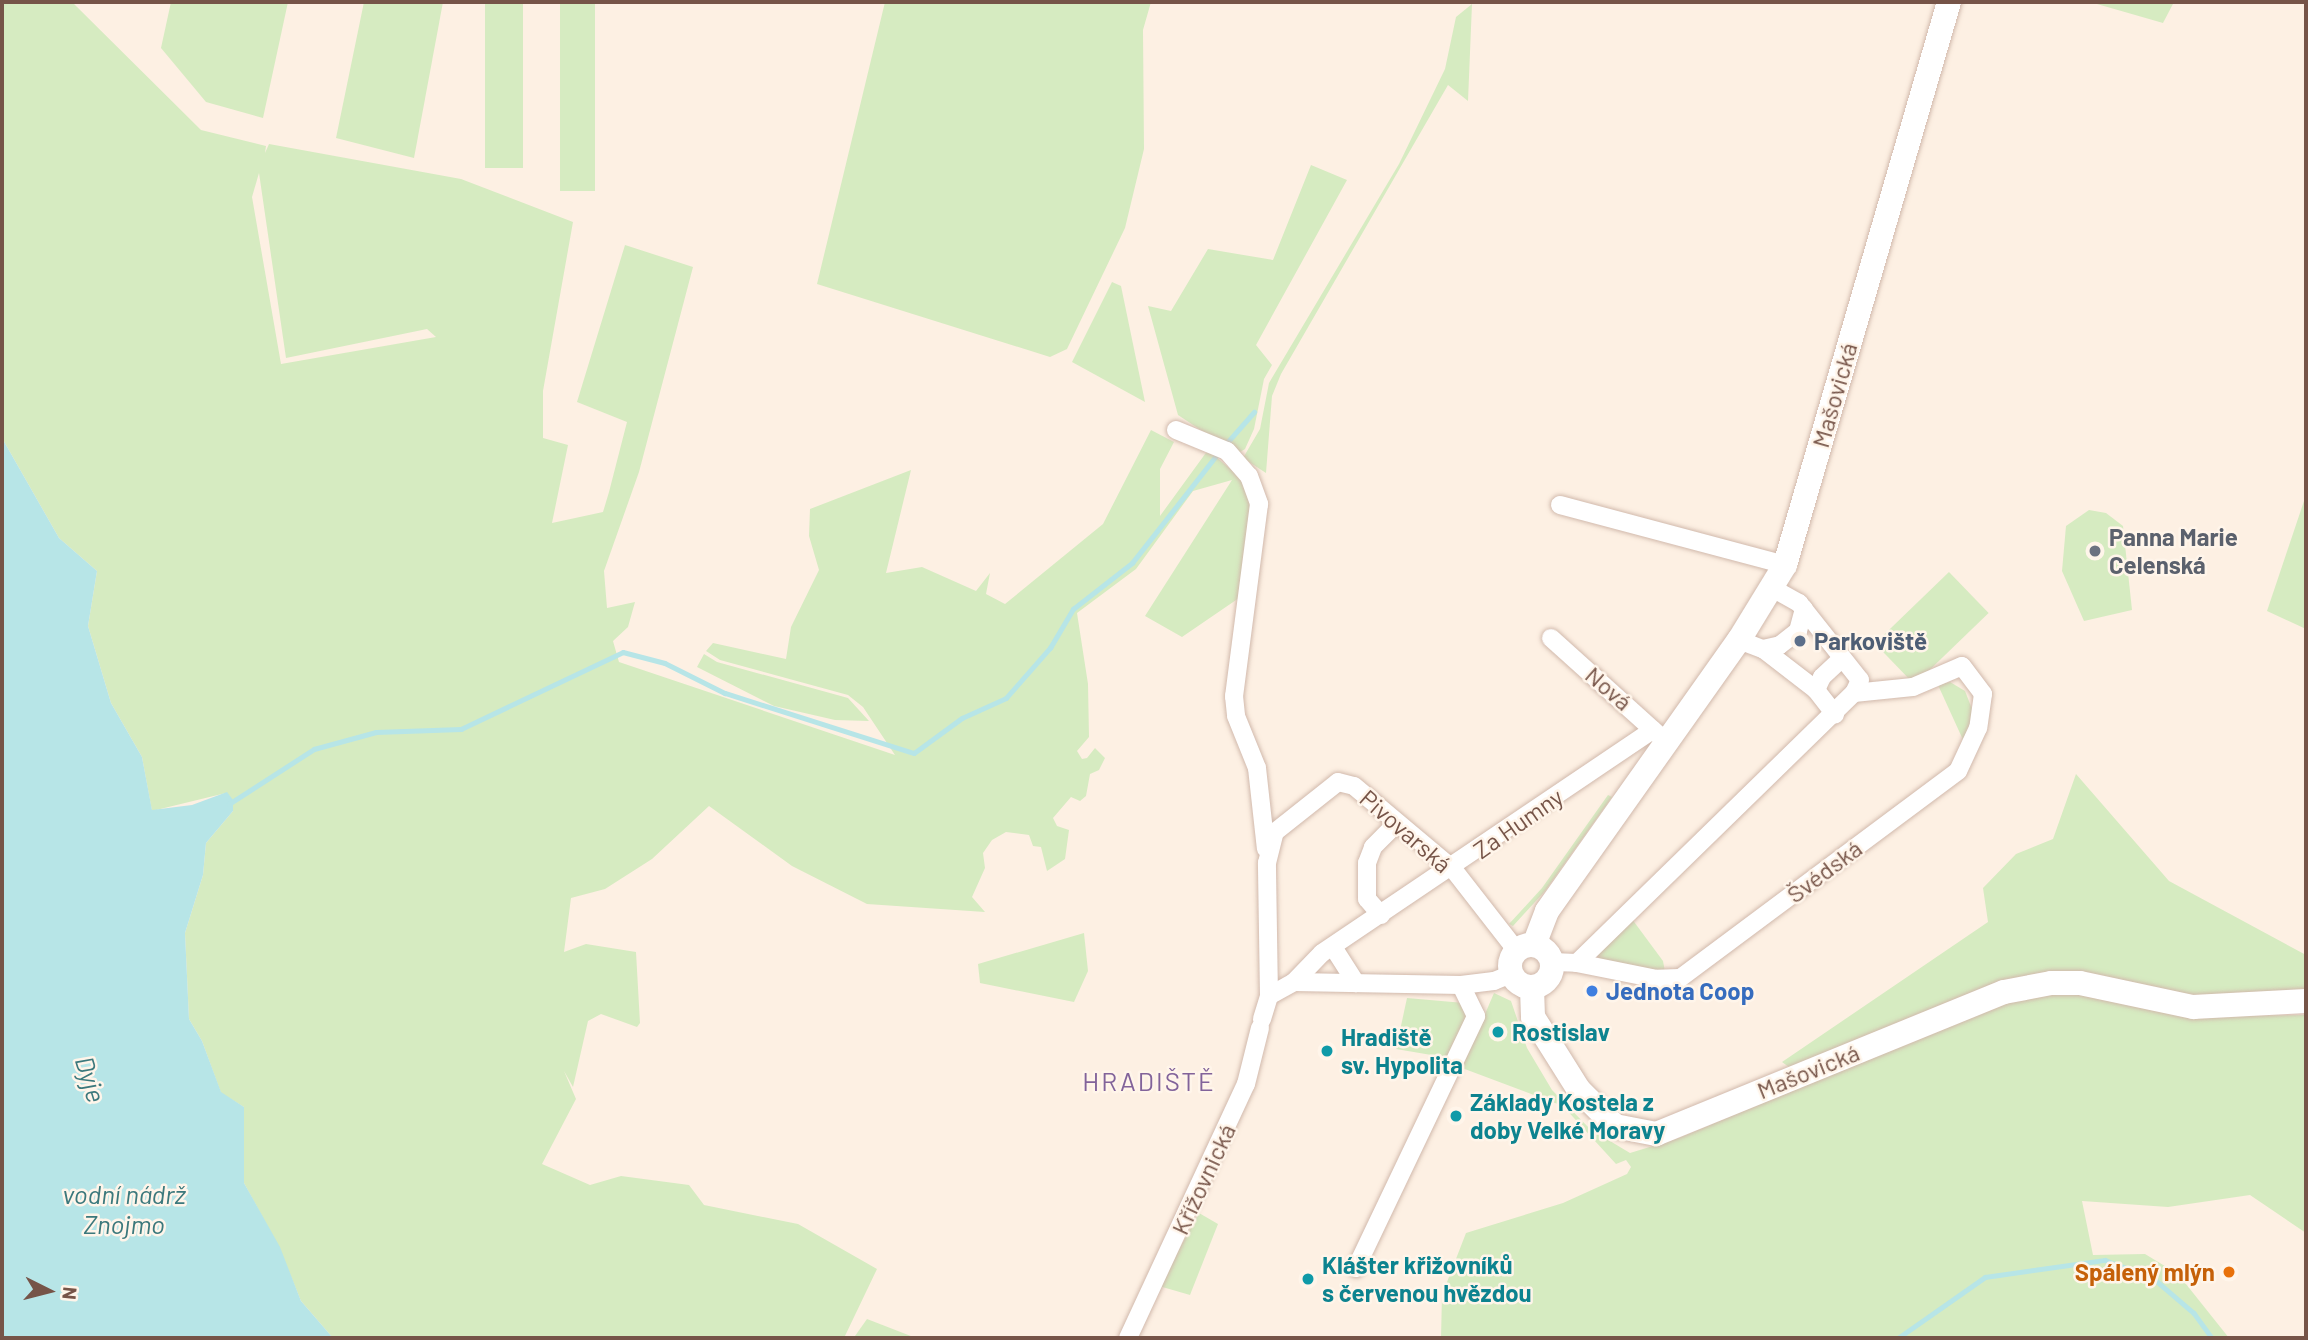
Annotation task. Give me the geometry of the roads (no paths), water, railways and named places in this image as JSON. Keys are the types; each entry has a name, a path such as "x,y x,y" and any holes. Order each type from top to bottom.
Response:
{"street":[{"name":"Mašovická","path":"1514,963 1660,735 1739,640 1785,565 1949,2"},
{"path":"1177,430 1216,443 1236,459 1255,489 1260,519 1241,618 1234,696 1236,716 1257,768 1267,863"},
{"path":"1560,505 1785,565"},
{"path":"1577,963 1854,693 1860,680 1804,609 1773,588"},
{"path":"1763,649 1780,645 1798,631 1804,609"},
{"name":"Nová","path":"1551,638 1660,735"},
{"path":"1739,640 1763,649 1816,690 1835,714"},
{"path":"1816,690 1841,659"},
{"name":"Švédská","path":"1552,962 1577,963 1657,979 1680,978 1958,771 1978,728 1983,694 1962,666 1913,687 1854,693"},
{"name":"Za Humny","path":"1294,982 1333,947 1660,735"},
{"name":"Pivovarská","path":"1269,996 1267,863 1275,832 1338,782 1354,786 1453,869 1514,963"},
{"path":"1381,915 1367,899 1367,863 1373,847 1397,823"},
{"path":"1333,947 1356,983"},
{"path":"1269,996 1294,982 1461,985 1514,963 1546,951 1552,962 1548,979 1532,988 1517,983 1514,963"},
{"path":"1356,1268 1476,1016 1514,963"},
{"name":"Mašovická","path":"1532,988 1533,1017 1579,1090 1615,1126 1656,1134 2004,992 2051,983 2080,984 2165,1001 2218,1008 2306,1001"},
{"path":"1461,985 1476,1016"},
{"name":"Křížovnická","path":"1133,1334 1246,1084 1269,996"}],"water":[{"name":"vodní nádrž Znojmo","path":"2,438 59,538 97,571 88,626 111,703 142,757 152,810 192,805 227,792 233,800 233,811 206,843 203,875 185,933 189,1019 202,1041 221,1092 244,1107 244,1183 280,1247 301,1301 333,1338 3,1338"}],"waterway":[{"path":"1225,445 1254,412"},
{"path":"229,804 314,749 376,732 461,729 623,652 665,663 725,693 914,753 962,718 1006,698 1050,648 1073,609 1132,563 1219,452"},
{"path":"1898,1338 1985,1277 2105,1260 2153,1278 2194,1313 2212,1338"}],"place":[{"name":"Panna Marie Celenská","path":"2095,551"},
{"name":"Parkoviště","path":"1800,641"},
{"name":"Jednota Coop","path":"1592,991"},
{"name":"Rostislav","path":"1498,1032"},
{"name":"Hradiště sv. Hypolita","path":"1327,1051"},
{"name":"Základy Kostela z doby Velké Moravy","path":"1456,1116"},
{"name":"Spálený mlýn","path":"2229,1272"},
{"name":"Klášter křižovníků s červenou hvězdou","path":"1308,1279"}],"district":[{"name":"HRADIŠTĚ","path":"1149,1081"}],"water label":[{"name":"Dyje","path":"91,1079"}]}
